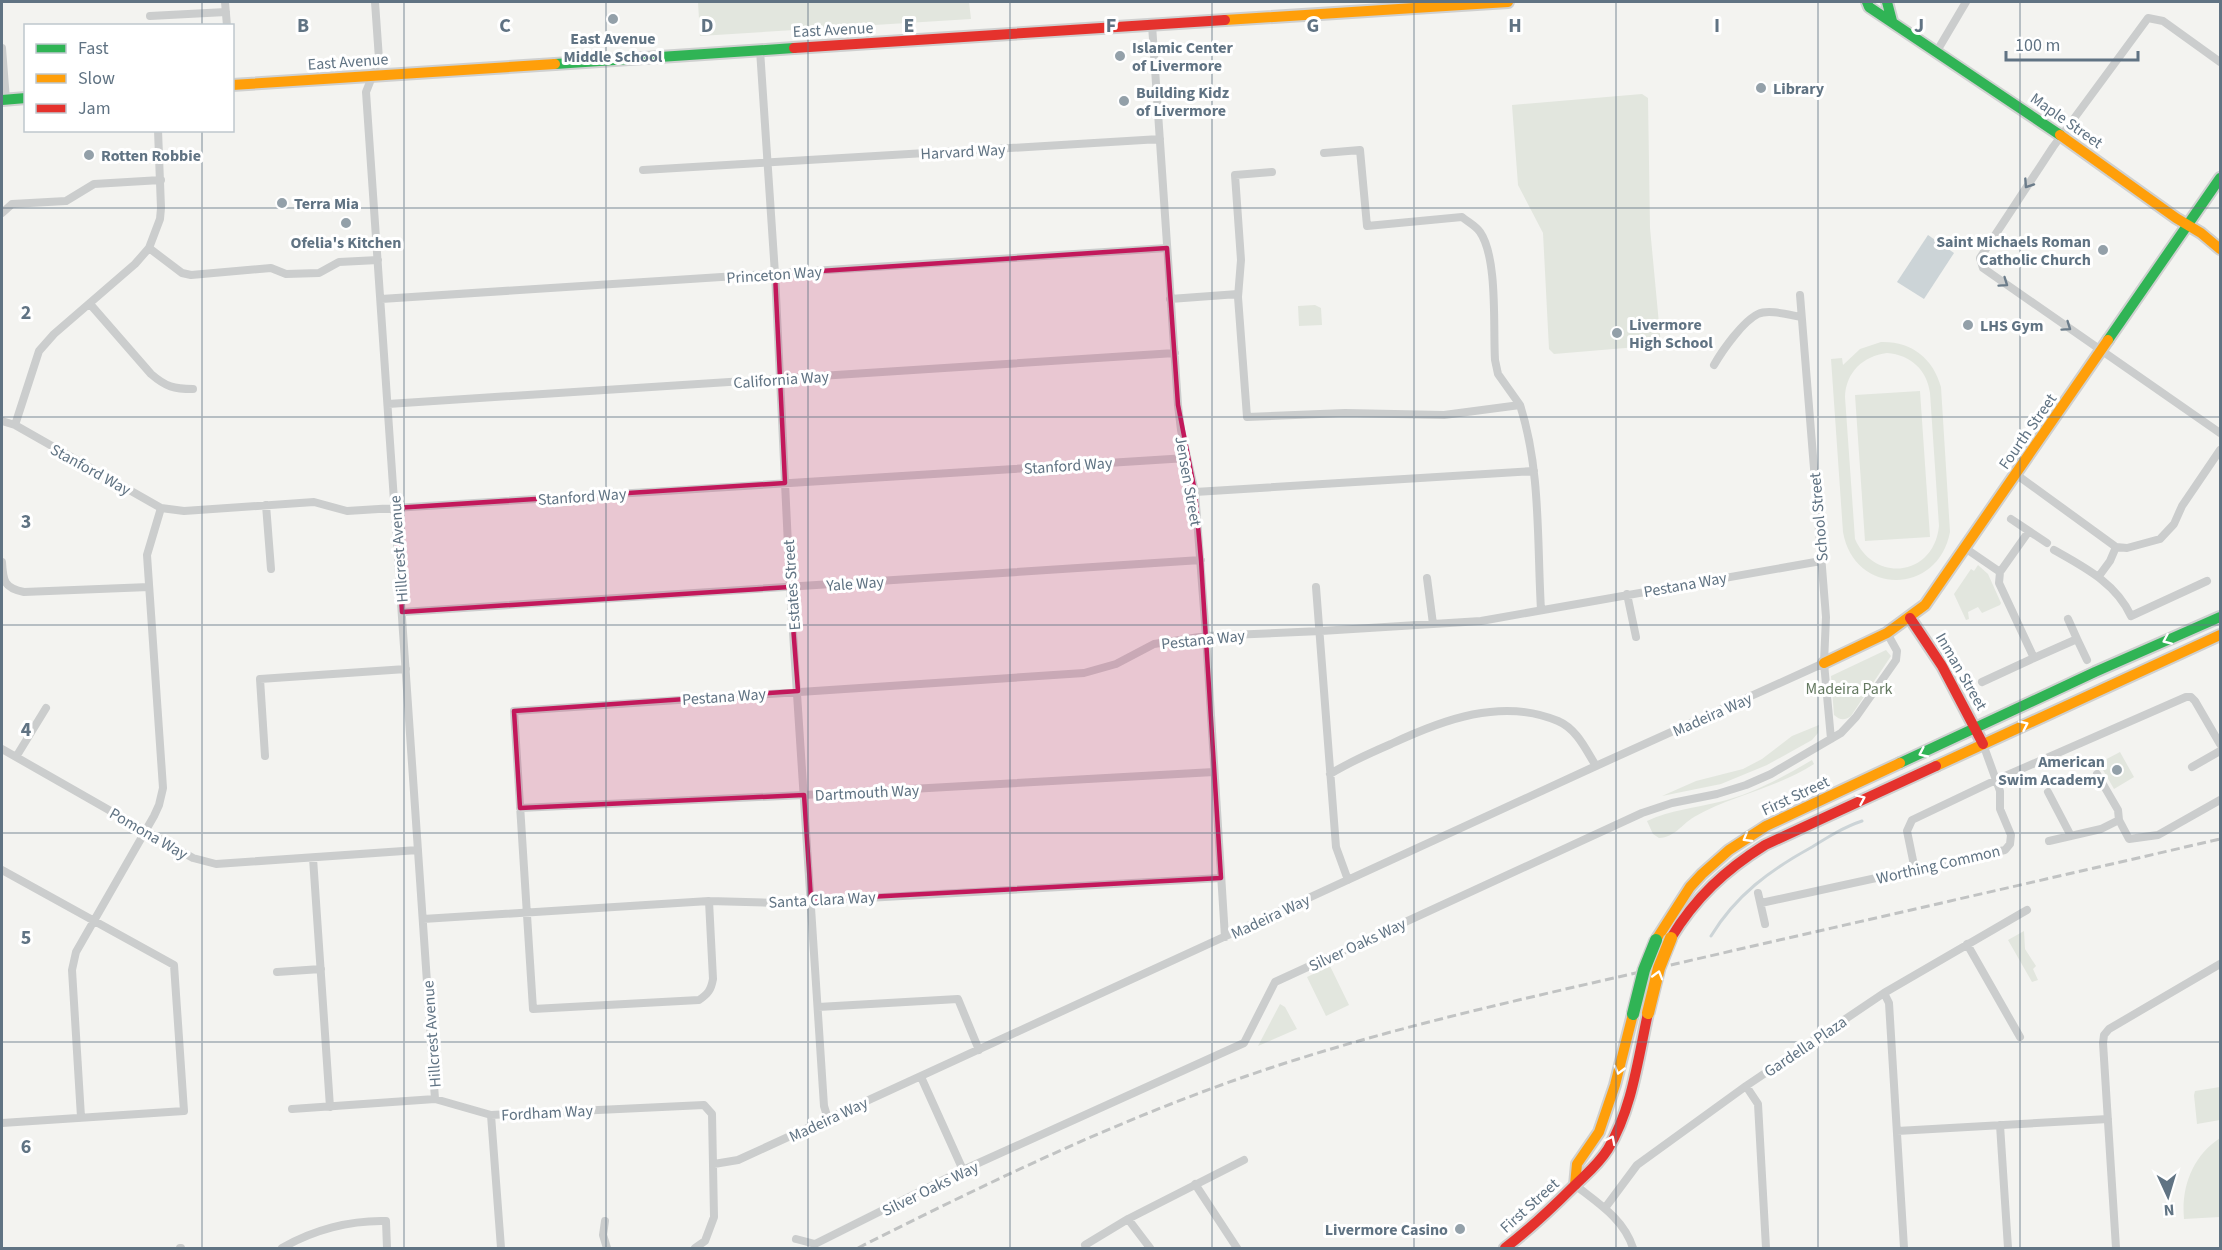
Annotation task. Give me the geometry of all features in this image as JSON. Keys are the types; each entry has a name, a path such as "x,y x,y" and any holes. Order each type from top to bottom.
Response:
{"main road":[{"name":"East Avenue","path":"234,85 1152,25 1377,6 1508,2"},
{"name":"Maple Street","path":"1868,2 1869,7 2061,136 2220,249"},
{"path":"1887,2 1893,21"},
{"path":"4,100 24,99"},
{"name":"Fourth Street","path":"1824,663 1887,633 1925,605 2220,178"},
{"name":"First Street","path":"1575,1185 1577,1164 1599,1132 1615,1085 1644,970 1656,940 1689,886 1708,866 1734,845 1766,826 1975,727 2220,617"},
{"name":"Inman Street","path":"1910,618 1942,666 1983,744"},
{"name":"First Street","path":"1505,1248 1528,1232 1575,1185 1597,1167 1613,1138 1628,1098 1659,968 1671,938 1683,916 1698,897 1721,875 1765,845 2220,635"}],"street":[{"path":"225,2 227,24"},
{"name":"Hillcrest Avenue","path":"375,2 379,59 366,92 435,1099"},
{"path":"1937,51 1966,2"},
{"path":"150,16 226,12"},
{"path":"2220,62 2163,21 2148,18 2061,136 1980,258 1983,268 2220,433"},
{"name":"Jensen Street","path":"1152,25 1178,405 1195,492 1201,560 1225,937"},
{"path":"2,48 4,100"},
{"name":"Estates Street","path":"760,50 781,379 790,587 824,1106 828,1119"},
{"path":"15,425 39,351 54,334 135,264 149,248 160,219 161,180 158,132"},
{"name":"Harvard Way","path":"644,170 1160,139"},
{"path":"1324,153 1360,150 1366,226 1462,217 1479,230 1487,246 1491,264 1495,360 1498,374 1520,405 1526,424 1534,471 1541,610"},
{"path":"1272,172 1234,175 1241,260 1238,294 1247,417 1345,413 1444,415 1520,405"},
{"path":"2,213 12,204 66,201 94,184 161,180"},
{"path":"149,248 182,273 191,275 271,268 286,274 319,273 339,262 378,260"},
{"name":"Princeton Way","path":"381,299 1167,248"},
{"path":"1170,298 1238,294"},
{"name":"School Street","path":"1800,295 1826,617 1824,663 1831,739"},
{"path":"90,304 151,374 163,384 174,388 193,388"},
{"path":"1714,365 1748,322 1759,314 1801,317"},
{"name":"California Way","path":"388,404 1175,353"},
{"name":"Stanford Way","path":"2,421 15,425 161,508 184,511 314,502 347,511 1187,458"},
{"path":"2017,475 2116,547 2127,548 2160,539 2174,524 2182,506 2220,450"},
{"path":"1195,492 1534,471"},
{"path":"266,505 271,569"},
{"path":"81,1117 72,970 76,952 159,805 163,788 147,555 161,508"},
{"path":"2010,519 2047,543"},
{"path":"2029,531 2000,572 1999,583 2034,658"},
{"path":"2099,576 2110,561 2116,547"},
{"path":"1965,548 2000,572"},
{"path":"2054,550 2099,576 2125,604 2131,616 2207,581"},
{"name":"Yale Way","path":"402,612 1201,560"},
{"name":"Pestana Way","path":"520,808 514,711 1084,673 1116,664 1154,644 1206,636 1481,621 1821,561"},
{"path":"2,562 2,577 6,584 24,592 149,587"},
{"path":"1427,578 1433,624"},
{"path":"1316,587 1336,847 1348,880"},
{"path":"1627,594 1635,637"},
{"path":"2068,619 2087,660"},
{"name":"Silver Oaks Way","path":"796,1239 814,1244 963,1170 1244,1043 1275,982 1642,813 1672,803 1717,794 1771,774 1847,727 1896,660 1897,651 1887,633"},
{"path":"1982,682 2077,639"},
{"name":"Madeira Way","path":"714,1164 738,1160 1824,663"},
{"path":"265,756 260,679 406,669"},
{"path":"1915,870 1907,831 1912,820 1996,780 2186,697 2191,697 2196,701 2220,744"},
{"path":"16,757 46,708"},
{"path":"1330,774 1435,724 1483,712 1505,711 1529,713 1559,721 1582,742 1596,766"},
{"name":"Worthing Common","path":"1761,903 2005,850 2010,844 2011,835 2000,809 2001,796 1983,744"},
{"name":"Pomona Way","path":"2,748 202,862 216,864 418,850"},
{"path":"2192,767 2220,752"},
{"name":"Dartmouth Way","path":"520,808 1214,772"},
{"path":"2097,774 2118,810 2119,820 2129,839 2158,835 2220,800"},
{"path":"2048,792 2071,836"},
{"path":"520,808 533,1009 699,1000 712,989 709,901"},
{"path":"2049,841 2101,829 2119,820"},
{"path":"314,858 330,1107"},
{"path":"2,870 174,965 184,1111 2,1123"},
{"name":"Santa Clara Way","path":"423,919 709,901 766,903 1221,878"},
{"path":"1758,893 1765,924"},
{"name":"Gardella Plaza","path":"1605,1208 1637,1165 1746,1086 1884,993 2026,910"},
{"path":"1967,944 2020,1037"},
{"path":"2116,1248 2104,1035 2109,1029 2220,964"},
{"path":"277,972 321,969"},
{"path":"1884,993 1889,1003 1904,1248"},
{"path":"818,1007 958,999 979,1050"},
{"path":"921,1077 963,1170"},
{"path":"1746,1086 1758,1104 1766,1248"},
{"name":"Fordham Way","path":"292,1109 435,1099 491,1114 704,1105 712,1114 714,1164"},
{"path":"491,1114 501,1248"},
{"path":"1897,1131 2108,1119"},
{"path":"2000,1125 2008,1248"},
{"path":"1085,1245 1128,1219 1244,1160"},
{"path":"695,1248 705,1241 714,1217 714,1164"},
{"path":"1195,1184 1237,1248"},
{"path":"1575,1185 1619,1221 1629,1236 1633,1248"},
{"path":"1128,1219 1150,1248"},
{"path":"282,1248 307,1235 332,1227 369,1220 386,1221 387,1248"},
{"path":"605,1221 603,1235 607,1248"}],"highlighted area":[{"path":"1167,248 1178,405 1195,492 1201,560 1221,878 811,900 804,795 520,808 514,711 798,691 790,587 402,612 395,508 785,483 775,274"}],"green space":[{"path":"698,2 969,2 971,19 700,36"},
{"path":"1642,94 1648,98 1650,228 1661,345 1554,354 1549,349 1543,233 1518,185 1512,105"},
{"path":"1315,305 1321,308 1322,325 1299,326 1298,306"},
{"path":"1881,342 1892,342 1911,348 1926,360 1941,387 1950,532 1942,553 1930,568 1914,577 1896,580 1879,577 1863,568 1850,553 1843,532 1831,359 1842,358 1843,365 1860,349","holes":["1896,354 1916,365 1928,385 1939,526 1935,543 1927,555 1915,564 1903,568 1889,568 1876,563 1864,553 1855,539 1845,397 1849,380 1857,367 1878,355"]},
{"path":"1920,391 1930,537 1865,541 1855,395"},
{"path":"1978,565 1988,574 2001,603 1982,613 1978,607 1968,612 1969,619 1966,620 1954,594 1971,569 1974,571"},
{"name":"Madeira Park","path":"1886,650 1891,656 1851,716 1844,719 1836,717 1831,676"},
{"path":"1819,725 1818,733 1812,740 1767,765 1721,784 1662,796 1696,781 1743,769 1762,759 1792,736"},
{"name":"American Swim Academy","path":"2120,752 2134,777 2114,789 2099,763"},
{"path":"1812,760 1814,764 1800,772 1709,809 1665,837 1659,838 1653,834 1647,821 1755,790"},
{"path":"2024,931 2025,949 2036,966 2033,969 2038,980 2032,982 2008,940"},
{"path":"1330,966 1349,1005 1326,1016 1307,977"},
{"path":"1280,1004 1285,1007 1297,1029 1258,1046"},
{"path":"2220,1087 2220,1120 2197,1124 2195,1091"},
{"path":"2220,1138 2220,1217 2184,1219 2185,1195 2191,1173 2203,1154"}],"shaded area":[{"path":"1928,235 1954,253 1924,299 1897,282"}],"waterway":[{"path":"1711,936 1731,908 1768,874 1830,836 1862,821"}],"railway":[{"path":"858,1248 998,1179 1093,1136 1189,1097 1292,1061 1510,1002 2220,839"}],"traffic: fast":[{"path":"1867,2 1869,7 2060,135"},
{"path":"1887,2 1892,21"},
{"path":"555,64 794,48"},
{"path":"2,100 24,98"},
{"path":"2108,340 2220,178"},
{"path":"1900,763 2095,672 2220,617"},
{"path":"1633,1014 1644,970 1656,940"}],"traffic: slow":[{"path":"1225,20 1508,2"},
{"path":"234,85 555,64"},
{"path":"2060,135 2176,218 2201,233 2220,249"},
{"path":"1824,663 1887,633 1925,605 2108,340"},
{"path":"1936,766 2220,635"},
{"path":"1656,940 1690,887 1729,850 1766,826 1900,763"},
{"path":"1648,1013 1659,968 1671,938"},
{"path":"1575,1185 1577,1164 1599,1132 1615,1085 1633,1014"}],"traffic: jam":[{"path":"794,48 1225,20"},
{"path":"1910,618 1942,666 1983,744"},
{"path":"1671,938 1690,910 1712,886 1737,864 1765,845 1936,766"},
{"path":"1505,1248 1532,1226 1596,1165 1608,1149 1629,1101 1648,1013"}],"place":[{"name":"East Avenue Middle School","path":"613,19"},
{"name":"Islamic Center of Livermore","path":"1120,56"},
{"name":"Library","path":"1761,88"},
{"name":"Building Kidz of Livermore","path":"1124,101"},
{"name":"Rotten Robbie","path":"89,155"},
{"name":"Terra Mia","path":"282,203"},
{"name":"Ofelia's Kitchen","path":"346,223"},
{"name":"Saint Michaels Roman Catholic Church","path":"2103,250"},
{"name":"LHS Gym","path":"1968,325"},
{"name":"Livermore High School","path":"1617,333"},
{"name":"American Swim Academy","path":"2117,770"},
{"name":"Livermore Casino","path":"1460,1229"}]}
